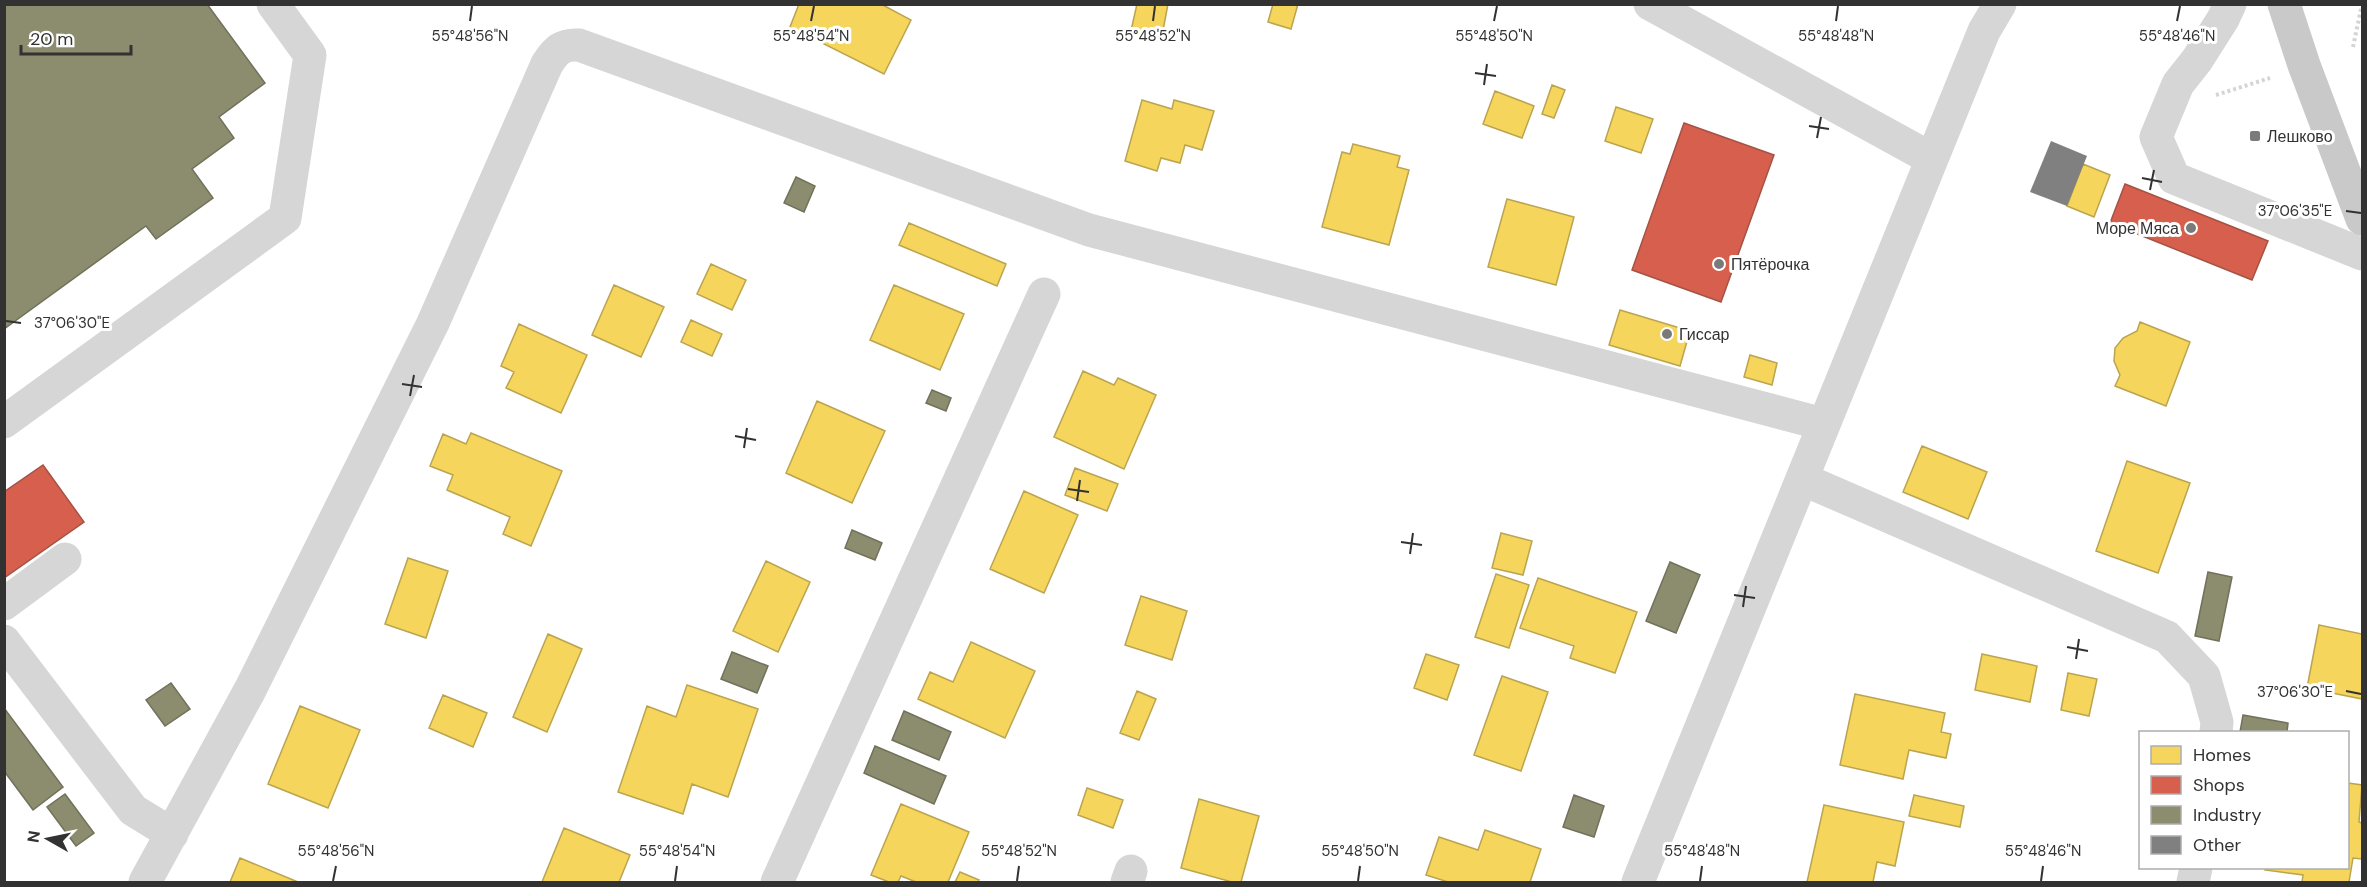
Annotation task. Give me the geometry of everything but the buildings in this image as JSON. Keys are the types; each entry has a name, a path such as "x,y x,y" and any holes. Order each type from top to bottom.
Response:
{"main road":[{"path":"2283,8 2362,219"}],"street":[{"path":"4,422 285,218 310,55 273,4"},
{"path":"1650,4 1932,159"},
{"path":"2230,4 2223,19 2175,91 2156,137 2174,178 2362,254"},
{"path":"1638,882 1991,13"},
{"path":"145,882 250,690 428,334 547,64 555,51 567,44 579,45 1089,230 1823,424"},
{"path":"777,882 1044,294"},
{"path":"1802,479 2167,637 2204,676 2217,722 2216,731"},
{"path":"4,604 65,559"},
{"path":"4,641 133,810 172,834"}],"path":[{"path":"2353,47 2362,4"},
{"path":"2175,91 2200,100 2270,78"}],"place":[{"name":"Лешково","path":"2255,136"},
{"name":"Море Мяса","path":"2191,228"},
{"name":"Пятёрочка","path":"1719,264"},
{"name":"Гиссар","path":"1667,334"}]}
